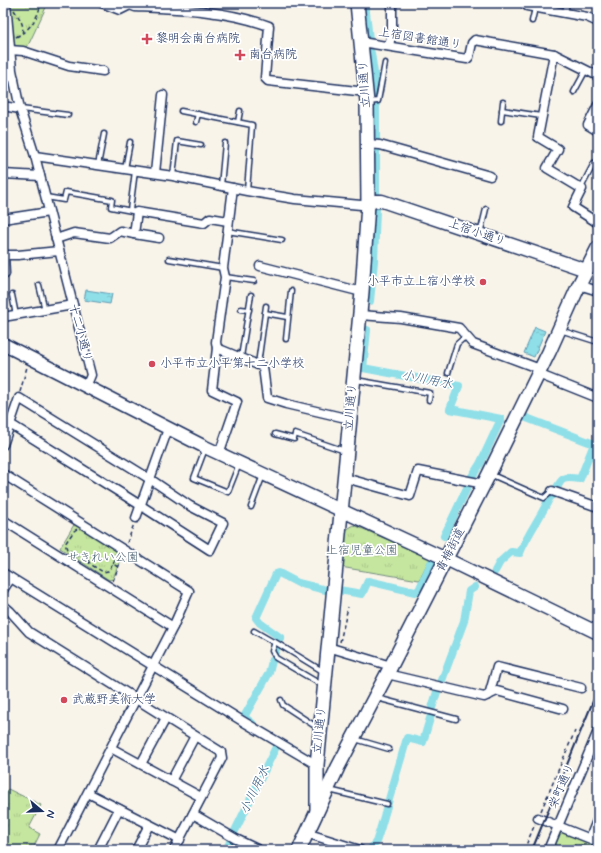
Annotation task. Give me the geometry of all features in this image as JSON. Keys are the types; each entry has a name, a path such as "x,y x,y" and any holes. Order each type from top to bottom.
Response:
{"main road":[{"name":"立川通り","path":"316,810 317,765 320,729 326,673 333,648 341,510 360,315 374,145 366,97 362,42 357,3"},
{"name":"青梅街道","path":"299,850 316,810 487,479 539,372 578,285 598,248"}],"street":[{"path":"102,3 120,10 129,4 134,7 192,10 247,18 268,26 265,78 268,81 366,97"},
{"path":"389,46 392,31 392,3"},
{"path":"524,3 526,6 587,17 598,22"},
{"name":"十二小通り","path":"7,6 7,36 20,109 46,197 91,375 86,387"},
{"name":"上宿図書館通り","path":"362,42 467,59 469,57 472,43 475,40 554,54 598,76"},
{"path":"10,50 23,52 69,66 103,71"},
{"path":"554,54 538,137 558,149 547,168 582,189 573,207 598,223"},
{"path":"3,75 14,78"},
{"path":"155,173 163,95"},
{"path":"598,105 588,125 598,131"},
{"path":"3,106 20,109"},
{"path":"374,145 490,176"},
{"path":"35,156 155,173 295,199 361,205 368,204"},
{"path":"3,174 40,176"},
{"path":"219,454 237,402 212,390 224,277 223,268 233,188"},
{"name":"上宿小通り","path":"368,204 375,201 382,201 586,270"},
{"path":"134,234 133,211 204,223 210,218 228,221"},
{"path":"3,219 49,212"},
{"path":"56,239 74,233 110,238 120,231 159,238"},
{"path":"3,274 5,274 3,255 59,251"},
{"path":"260,266 269,267 362,292"},
{"path":"578,285 598,291"},
{"path":"3,317 73,304"},
{"path":"360,315 401,318 459,328 473,344 598,398"},
{"path":"3,344 219,454 446,559 598,633"},
{"path":"217,348 264,367 267,398 323,416 350,419"},
{"path":"3,445 10,424 19,398 150,479 190,506 223,522 210,550 10,424"},
{"path":"136,518 168,429"},
{"path":"344,478 410,496 418,471 487,479"},
{"path":"3,474 189,591 154,666 58,850"},
{"path":"555,491 598,507"},
{"path":"3,520 173,627"},
{"path":"3,573 244,722 317,765"},
{"path":"3,590 11,578"},
{"path":"3,605 10,610 29,632 221,752 222,758 174,850"},
{"path":"333,648 389,670 484,697 497,691 563,709"},
{"path":"489,695 497,667 580,688"},
{"path":"142,764 166,718"},
{"name":"栄町通り","path":"548,850 598,731"},
{"path":"171,781 195,736"},
{"path":"110,748 201,797"},
{"path":"88,792 180,840"},
{"path":"98,850 119,809"},
{"path":"193,814 259,850"},
{"path":"538,818 598,842"},
{"path":"590,838 598,818"},
{"path":"136,850 149,825"},
{"path":"306,833 360,850"}],"lane":[{"path":"565,13 567,3"},
{"path":"532,21 535,8"},
{"path":"366,97 378,101 385,63"},
{"path":"574,92 586,70"},
{"path":"501,121 503,102"},
{"path":"20,109 68,116"},
{"path":"502,110 541,116"},
{"path":"181,111 252,125 247,191"},
{"path":"238,122 240,111"},
{"path":"196,122 198,114"},
{"path":"98,165 104,134"},
{"path":"173,176 177,141 201,145"},
{"path":"125,169 130,142"},
{"path":"221,186 225,143"},
{"path":"581,188 594,163"},
{"path":"46,197 64,200 66,192 112,200 111,207 133,211 135,170"},
{"path":"480,234 486,209"},
{"path":"227,230 282,240"},
{"path":"169,259 223,268"},
{"path":"224,277 254,282"},
{"path":"39,285 45,310"},
{"path":"286,339 287,317 291,291"},
{"path":"12,295 16,315"},
{"path":"241,357 251,295"},
{"path":"258,364 266,306"},
{"path":"241,309 249,310"},
{"path":"265,313 287,317"},
{"path":"559,329 598,342"},
{"path":"448,373 457,344 466,336"},
{"path":"353,379 430,393 429,400"},
{"path":"275,434 294,439 295,434 347,452"},
{"path":"205,447 194,478 228,492 239,463"},
{"path":"251,507 263,475"},
{"path":"487,479 544,498 555,491"},
{"path":"254,631 326,673"},
{"path":"275,643 272,651 276,658 325,687"},
{"path":"375,698 456,719"},
{"path":"281,700 283,705 320,729"},
{"path":"353,738 389,749"},
{"path":"327,790 387,804"}],"path":[{"path":"7,36 22,34 34,22 40,11 41,3"},
{"path":"7,6 15,11 21,20 23,30 22,34"},
{"path":"19,398 28,365"},
{"path":"111,587 136,518"},
{"path":"80,529 74,531 65,544 67,549 81,558 88,560 90,564 102,572 108,571 113,564 116,557 115,552"},
{"path":"113,564 118,567"},
{"path":"333,648 348,607"},
{"path":"524,850 575,731"},
{"path":"559,850 570,846 588,848"}],"green space":[{"path":"9,3 48,3 26,50 12,46"},
{"name":"せきれい公園","path":"75,523 121,552 122,555 113,579 109,580 60,548"},
{"name":"上宿児童公園","path":"354,525 430,558 419,580 340,567 344,531"},
{"path":"8,789 41,805 29,828 40,834 32,850 3,849 3,799"},
{"path":"563,831 598,846 598,850 552,850 559,833"}],"water":[{"path":"86,290 112,294 110,304 84,300"},
{"path":"535,327 545,331 534,357 524,353"}],"waterway":[{"name":"小川用水","path":"365,3 369,40"},
{"name":"小川用水","path":"371,53 375,95"},
{"name":"小川用水","path":"376,107 376,196"},
{"name":"小川用水","path":"370,301 374,261 376,209"},
{"name":"小川用水","path":"367,330 363,368 459,386 450,409 501,419 480,464 471,478"},
{"name":"小川用水","path":"495,571 500,562 511,552 520,553 550,497 560,482 568,478 580,479 594,444 524,417"},
{"name":"小川用水","path":"444,536 467,488"},
{"name":"小川用水","path":"339,590 362,594 368,581 415,592 419,590 432,561"},
{"name":"小川用水","path":"281,638 260,623 256,618 276,574 279,573 298,583 326,590"},
{"path":"441,683 464,621 469,591 475,587"},
{"name":"小川用水","path":"275,652 277,646"},
{"name":"小川用水","path":"252,723 244,717 269,673 272,661"},
{"path":"432,708 437,692"},
{"path":"370,850 376,842 380,830 407,738 423,742 431,715"},
{"name":"小川用水","path":"235,831 275,749"},
{"name":"小川用水","path":"226,850 230,842"}],"railway":[{"path":"532,850 598,689"}],"place":[{"name":"黎明会南台病院","path":"147,39"},
{"name":"南台病院","path":"240,55"},
{"name":"小平市立上宿小学校","path":"483,282"},
{"name":"小平市立小平第十二小学校","path":"152,364"},
{"name":"武蔵野美術大学","path":"64,700"}]}
